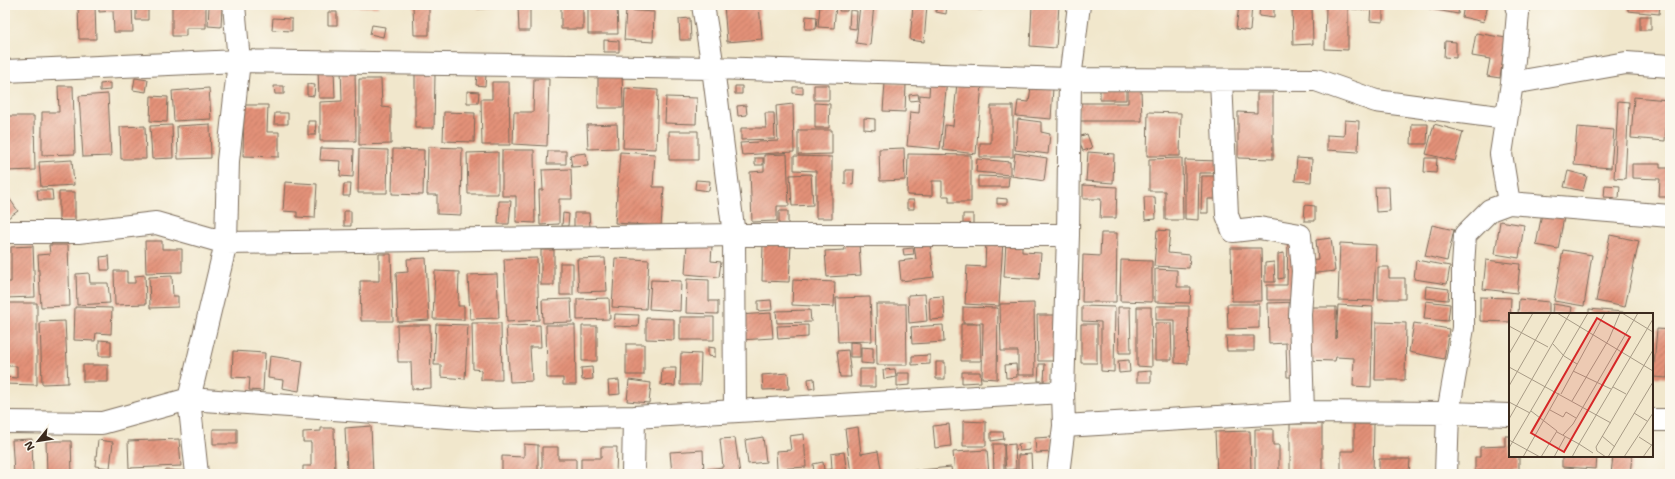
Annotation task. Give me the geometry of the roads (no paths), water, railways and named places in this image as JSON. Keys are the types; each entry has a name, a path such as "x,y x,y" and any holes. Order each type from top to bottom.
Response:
{"street":[{"path":"197,474 189,399 226,243 228,161 239,61 234,5"},
{"path":"703,5 713,68 734,235 735,411"},
{"path":"1058,474 1064,426 1063,392 1068,235 1070,79 1079,5"},
{"path":"1509,203 1501,154 1512,84 1518,13 1516,5"},
{"path":"5,71 239,61 713,68 1070,79 1316,80 1376,101 1506,118"},
{"path":"1512,84 1626,63 1670,66"},
{"path":"1222,80 1227,215 1233,231 1259,228 1300,235 1304,271 1300,315 1303,412"},
{"path":"1446,474 1448,413 1463,328 1463,266 1465,235 1490,210 1509,203 1670,216"},
{"path":"5,232 78,232 156,223 226,243 734,235 1068,235"},
{"path":"5,422 102,423 189,399 492,420 634,417 1063,392"},
{"path":"1064,426 1303,412 1509,415"},
{"path":"632,474 634,417"},
{"path":"1653,420 1670,420"}]}
